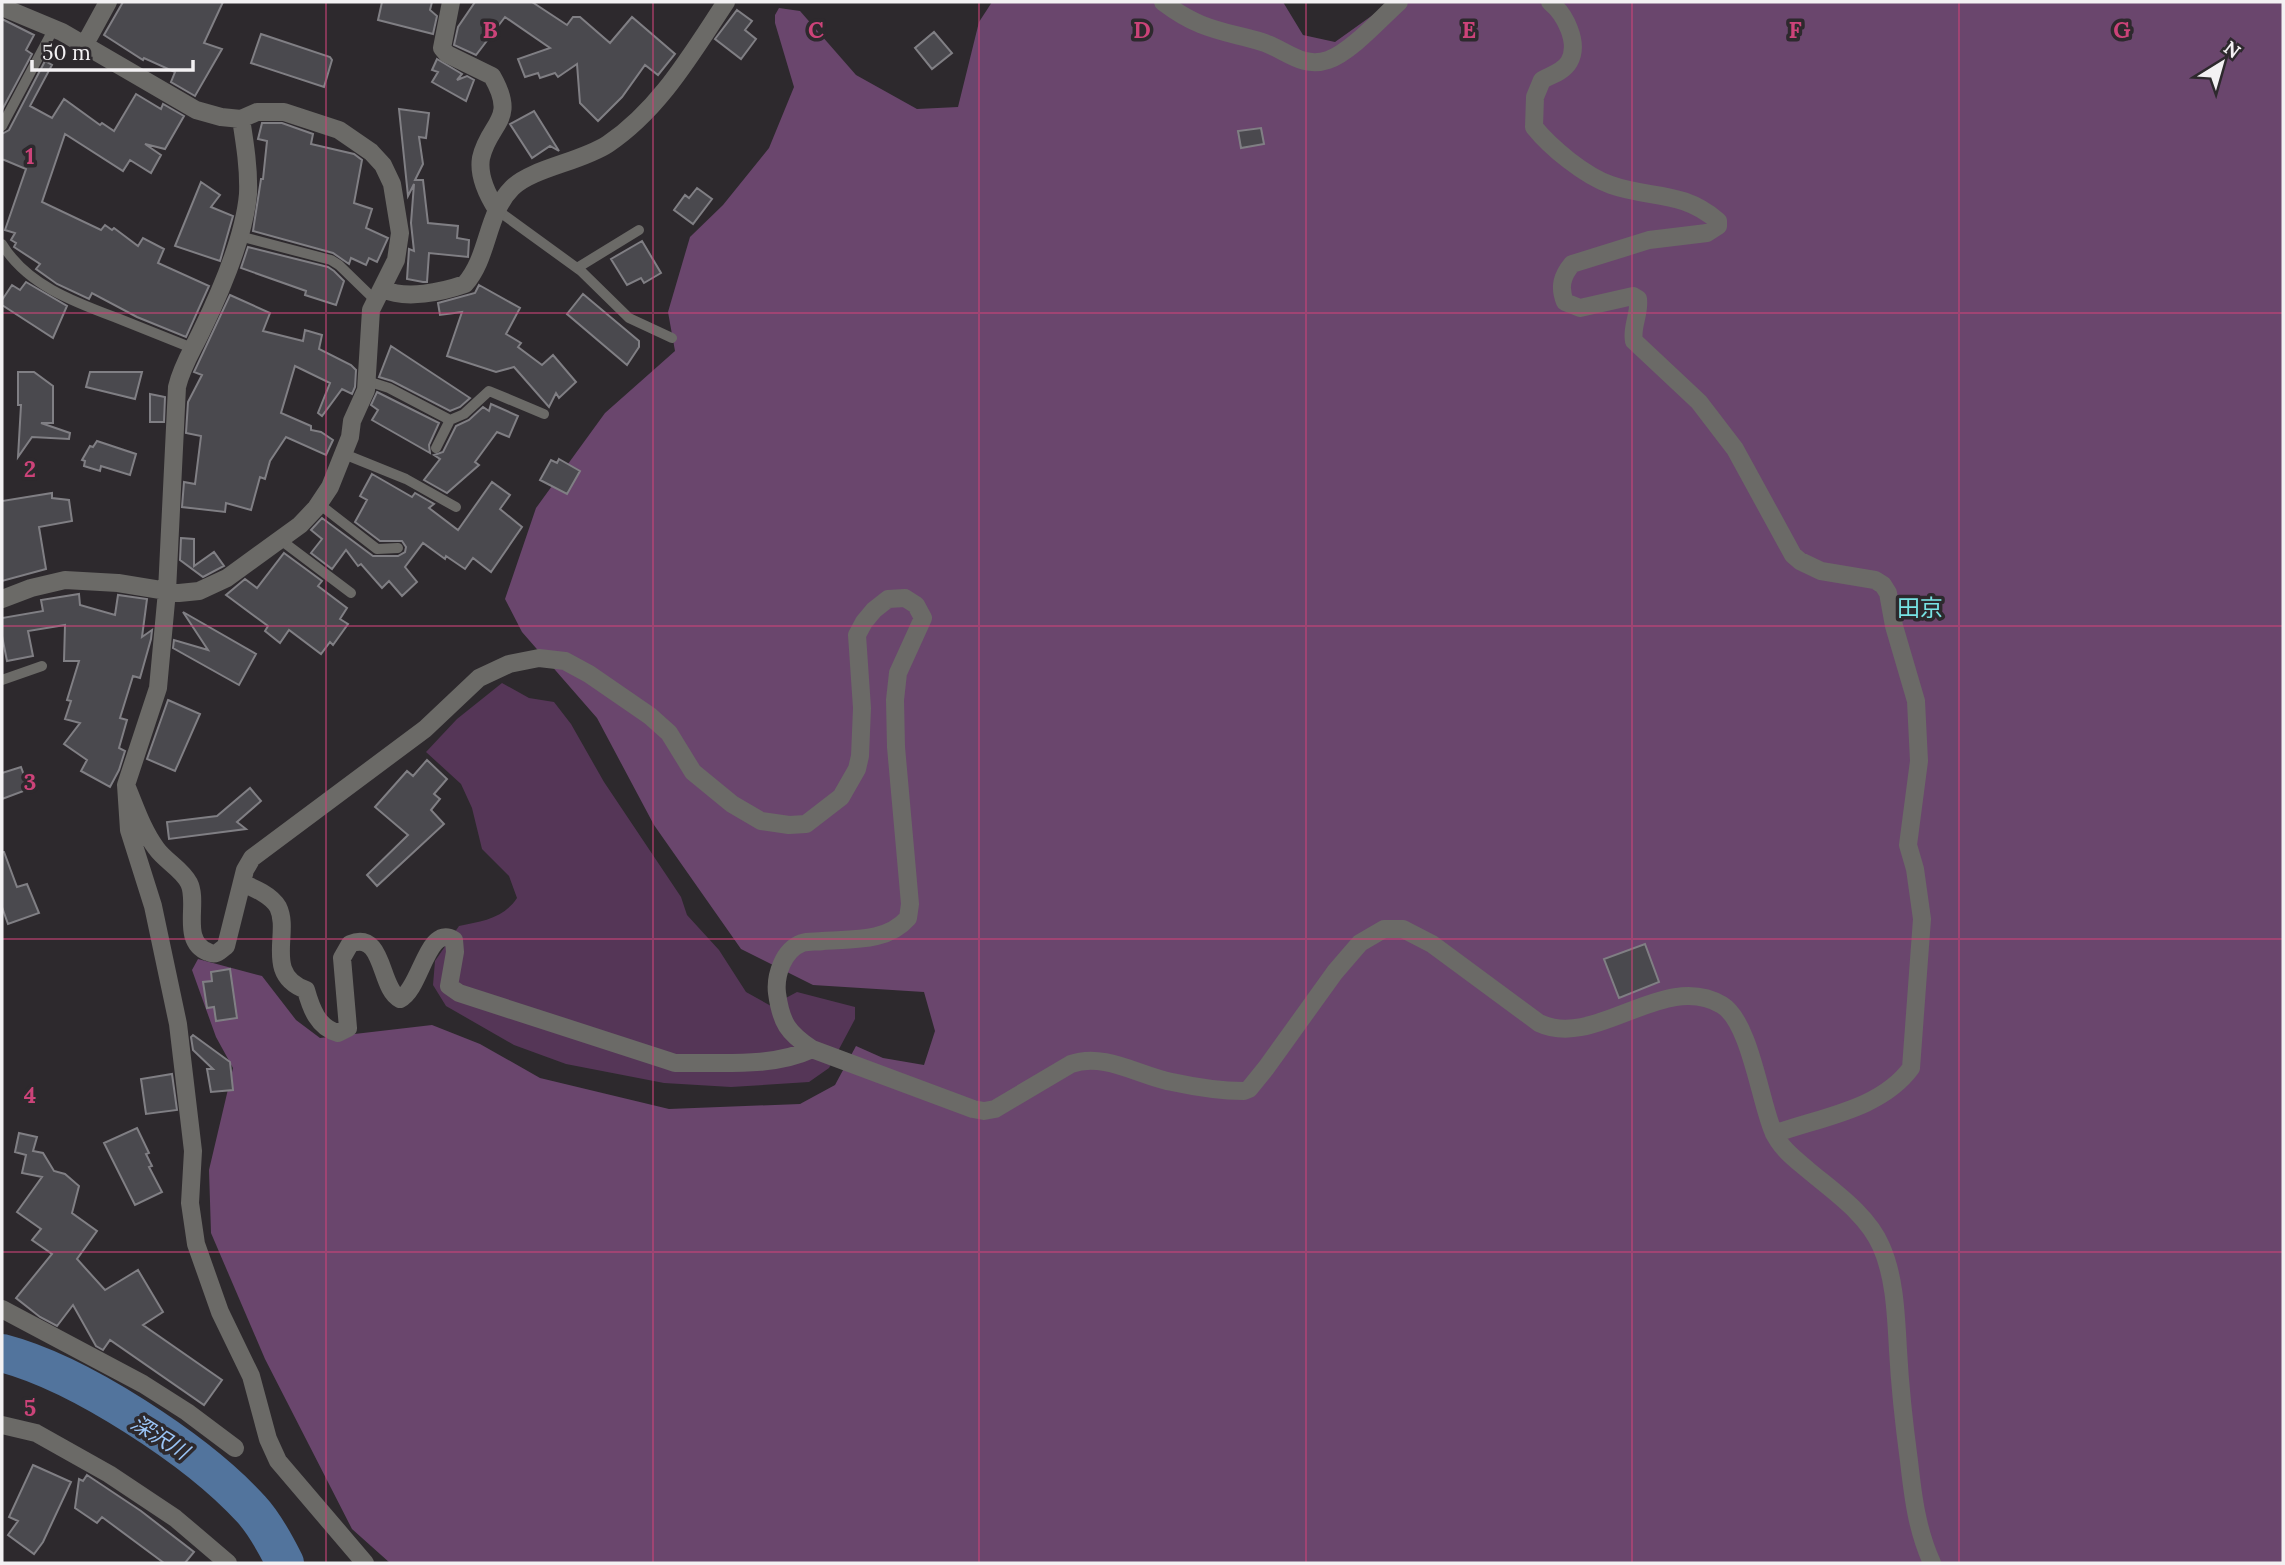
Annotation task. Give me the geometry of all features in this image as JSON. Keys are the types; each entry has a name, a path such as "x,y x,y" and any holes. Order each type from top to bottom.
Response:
{"street":[{"path":"85,44 108,2"},
{"path":"451,2 442,48 447,54 492,76 503,101 502,113 480,161 489,197 498,210"},
{"path":"379,295 424,292 466,284 484,249 498,210 511,189 527,178 608,144 647,113 690,58 726,2"},
{"path":"1163,2 1183,17 1210,30 1264,43 1298,61 1318,63 1331,59 1348,48 1399,2"},
{"path":"1550,2 1566,20 1573,42 1571,60 1560,71 1542,80 1535,97 1534,127 1547,143 1593,176 1612,185 1685,200 1718,221 1718,226 1707,233 1649,240 1572,264 1562,281 1565,302 1580,308 1633,296 1638,299 1639,308 1632,332 1634,341 1699,402 1735,449 1793,555 1821,571 1883,584 1888,593 1894,626 1916,701 1919,761 1908,845 1922,919 1910,1068 1899,1083 1878,1098 1774,1134"},
{"path":"2,7 85,44 196,110 241,119 257,112 284,112 339,130 371,152 383,165 392,184 400,233 396,260 371,310 366,390 352,421 344,454 330,487 300,525 282,541 227,578 199,591 179,593 118,583 65,580 31,587 2,600"},
{"path":"241,119 247,159 248,194 244,222 218,291 183,364 177,387 167,591 158,688 126,785 129,830 153,906 178,1024 194,1151 190,1203 196,1244 220,1312 251,1376 268,1439 278,1461 365,1563"},
{"path":"126,785 146,832 157,850 190,884 194,937 201,949 211,954 218,953 226,946 245,870 253,858 425,729 479,678 509,664 539,658 565,661 589,674 650,716 669,733 692,772 732,804 761,821 789,825 806,824 841,797 857,769 862,708 857,635 874,610 888,599 905,598 916,605 923,618 898,673 895,700 896,747 910,904 908,918 892,933 870,938 802,943 786,956 777,987 779,1007 789,1031 812,1049 954,1103 984,1111 995,1109 1071,1063 1082,1060 1095,1060 1171,1082 1244,1091 1266,1068 1335,972 1360,943 1373,933 1394,927 1404,929 1432,944 1548,1028 1577,1028 1675,998 1694,996 1724,1006 1733,1015 1741,1031 1774,1134 1790,1154 1850,1205 1867,1223 1881,1245 1894,1298 1901,1400 1918,1528 1932,1563"},
{"path":"242,883 269,897 277,907 281,919 279,952 286,975 296,986 306,990 317,1019 329,1031 338,1033 348,1028 342,958 350,944 357,941 367,943 375,952 393,995 400,999 405,998 412,988 436,940 451,937 454,940 455,952 449,986 459,993 675,1063 762,1061 797,1057 812,1049"},
{"path":"2,1309 143,1384 187,1412 234,1448"},
{"path":"2,1424 36,1433 109,1474 175,1517 228,1563"}],"lane":[{"path":"2,126 54,28"},
{"path":"498,210 577,268 629,318 672,338"},
{"path":"577,268 639,230"},
{"path":"239,236 331,260 379,295"},
{"path":"2,244 23,270 57,294 80,306 192,348"},
{"path":"367,381 389,388 450,420"},
{"path":"436,448 450,420 464,414 489,391 544,414"},
{"path":"344,454 406,479 456,508"},
{"path":"318,504 377,549 398,548"},
{"path":"282,541 351,593"},
{"path":"2,680 42,666"}],"shaded area":[{"path":"992,2 1283,2 1303,35 1335,42 1391,2 2283,2 2283,1563 390,1563 352,1529 265,1359 211,1233 209,1170 233,1068 216,1037 192,970 198,959 262,976 296,1020 320,1038 432,1025 480,1044 540,1078 669,1109 800,1104 835,1085 856,1046 883,1058 924,1065 935,1031 924,992 813,985 741,949 654,825 597,718 522,632 505,599 536,508 605,413 675,351 668,312 690,237 723,205 769,148 794,87 775,23 779,8 800,11 856,75 917,109 958,107 979,22"},
{"path":"502,683 529,698 554,702 571,724 604,782 681,897 687,915 719,950 746,992 771,1006 797,992 855,1007 855,1019 829,1068 809,1082 731,1087 664,1083 566,1064 514,1045 446,1006 433,985 435,961 459,926 499,915 517,898 509,876 482,849 472,808 461,784 426,752 457,719"}],"building":[{"path":"123,2 223,2 204,43 222,49 195,96 171,82 175,72 144,58 143,60 104,35"},
{"path":"382,2 432,2 430,10 437,16 433,34 378,20"},
{"path":"475,2 532,2 567,25 573,17 580,17 610,43 632,17 675,54 658,75 645,65 622,97 598,121 580,103 577,64 558,77 555,73 540,78 538,73 525,77 518,59 550,48 505,17 476,55 454,45 458,27"},
{"path":"737,10 752,21 745,30 756,39 741,59 715,39"},
{"path":"2,19 34,35 26,50 32,54 2,110"},
{"path":"934,32 952,53 932,69 915,48"},
{"path":"261,34 330,57 332,60 324,87 251,63"},
{"path":"437,59 462,74 457,80 467,76 474,80 466,101 432,82 438,72 432,70"},
{"path":"45,61 52,65 30,106 52,118 64,99 100,125 102,123 114,131 136,94 161,109 163,104 184,116 165,149 145,144 161,155 151,173 130,160 123,171 65,134 42,202 101,230 105,225 112,230 114,228 138,246 143,238 164,249 158,263 209,286 186,337 137,317 92,293 89,299 57,284 36,269 40,264 14,247 16,243 11,240 15,233 5,230 26,169 2,159 2,134 9,130"},
{"path":"399,109 429,113 426,138 419,137 423,164 415,180 423,180 428,223 458,226 457,238 469,240 468,257 429,253 427,282 407,279 409,249 414,251 411,223 414,184 408,196"},
{"path":"534,111 559,151 550,146 532,158 510,124"},
{"path":"262,123 282,123 313,134 311,144 354,154 362,160 354,203 372,209 366,228 388,238 377,262 369,258 366,265 351,258 349,264 333,253 253,231 267,141 258,139"},
{"path":"1261,128 1264,144 1241,148 1238,131"},
{"path":"201,182 220,195 211,207 233,216 220,261 175,246"},
{"path":"697,188 712,199 693,224 674,210 685,195 689,198"},
{"path":"642,241 661,273 644,283 641,278 627,285 611,259"},
{"path":"248,247 328,267 344,281 336,305 305,295 306,291 241,268"},
{"path":"26,282 67,306 53,338 2,305 2,300 12,285 20,290"},
{"path":"479,285 520,308 506,334 521,343 518,347 542,365 553,355 576,382 559,398 556,393 549,407 514,367 496,372 447,356 462,312 440,315 438,303 475,293"},
{"path":"583,294 639,341 639,347 627,365 567,314"},
{"path":"230,295 270,313 263,331 303,341 305,330 322,335 319,349 356,370 355,387 352,394 342,389 322,416 318,413 330,383 295,366 281,413 311,426 311,430 321,432 333,440 326,455 286,437 270,461 265,479 260,477 251,510 226,503 225,512 182,507 184,482 195,484 201,436 186,433 188,402 202,375 194,372"},
{"path":"391,346 470,398 450,411 379,377"},
{"path":"18,372 34,372 53,386 53,423 41,423 70,433 69,439 32,437 18,457 21,405 18,405"},
{"path":"90,372 142,372 135,399 86,387"},
{"path":"377,392 439,423 429,445 430,453 372,420 378,410 371,405"},
{"path":"150,394 165,397 164,422 150,422"},
{"path":"491,404 518,416 509,437 497,432 475,462 479,465 447,493 424,480 440,459 434,455 443,452 456,426 469,420 483,407 489,411"},
{"path":"97,441 136,454 130,475 101,466 100,471 84,466 85,461 82,460 90,446 93,447"},
{"path":"559,459 580,471 567,494 540,480 551,460 557,463"},
{"path":"372,474 412,497 415,493 434,504 429,508 458,530 492,482 510,495 500,509 522,527 491,572 473,558 465,569 423,543 405,567 417,582 402,596 389,581 382,588 361,564 358,566 346,550 332,569 311,553 322,539 311,530 322,518 373,556 398,556 405,552 406,547 402,541 380,541 355,522 367,500 360,496"},
{"path":"52,493 52,498 69,500 72,521 39,527 46,569 2,581 2,501"},
{"path":"181,538 194,539 194,566 214,552 224,566 203,577 180,560"},
{"path":"284,553 322,581 318,586 347,608 340,619 348,624 333,645 330,642 321,654 289,630 280,643 265,631 268,626 226,595 245,579 257,588"},
{"path":"79,594 80,605 115,615 118,595 147,599 142,637 152,630 140,678 133,676 120,718 127,720 119,748 125,751 110,787 81,771 87,760 64,744 80,723 65,719 71,701 67,700 79,661 64,661 65,625 28,631 33,656 7,661 2,636 2,618 43,611 41,600"},
{"path":"183,612 256,654 239,685 173,648 174,640 208,650"},
{"path":"168,700 200,714 175,771 147,759"},
{"path":"427,760 447,779 434,794 440,799 431,810 444,824 377,886 367,875 408,835 375,807 407,771 413,776"},
{"path":"21,767 29,789 2,799 2,773"},
{"path":"250,788 261,801 237,822 246,829 169,839 167,822 217,816"},
{"path":"2,852 17,887 27,884 39,913 8,924 2,907"},
{"path":"1645,944 1659,982 1619,998 1604,959"},
{"path":"230,969 237,1018 216,1021 214,1007 207,1008 203,982 212,981 211,972"},
{"path":"193,1035 230,1062 233,1090 211,1092 207,1069 213,1069 193,1050"},
{"path":"172,1074 177,1110 146,1114 141,1079"},
{"path":"137,1128 149,1153 146,1154 152,1166 149,1167 162,1192 135,1205 104,1143"},
{"path":"19,1133 37,1137 33,1151 43,1153 54,1171 65,1174 79,1186 72,1213 97,1231 77,1259 105,1290 138,1270 163,1312 143,1325 222,1380 204,1405 110,1340 103,1350 96,1346 73,1305 57,1326 40,1317 16,1298 52,1254 32,1240 41,1229 17,1212 42,1177 22,1173 26,1155 15,1152"},
{"path":"33,1465 71,1482 43,1542 34,1554 8,1535 18,1521 9,1517"},
{"path":"87,1475 141,1511 194,1552 185,1563 164,1563 102,1517 97,1523 75,1508 79,1479 83,1481"}],"waterway":[{"name":"深沢川","path":"2,1353 66,1378 135,1416 169,1439 228,1486 251,1509 266,1528 285,1563"}],"district":[{"name":"田京","path":"1920,607"}]}
